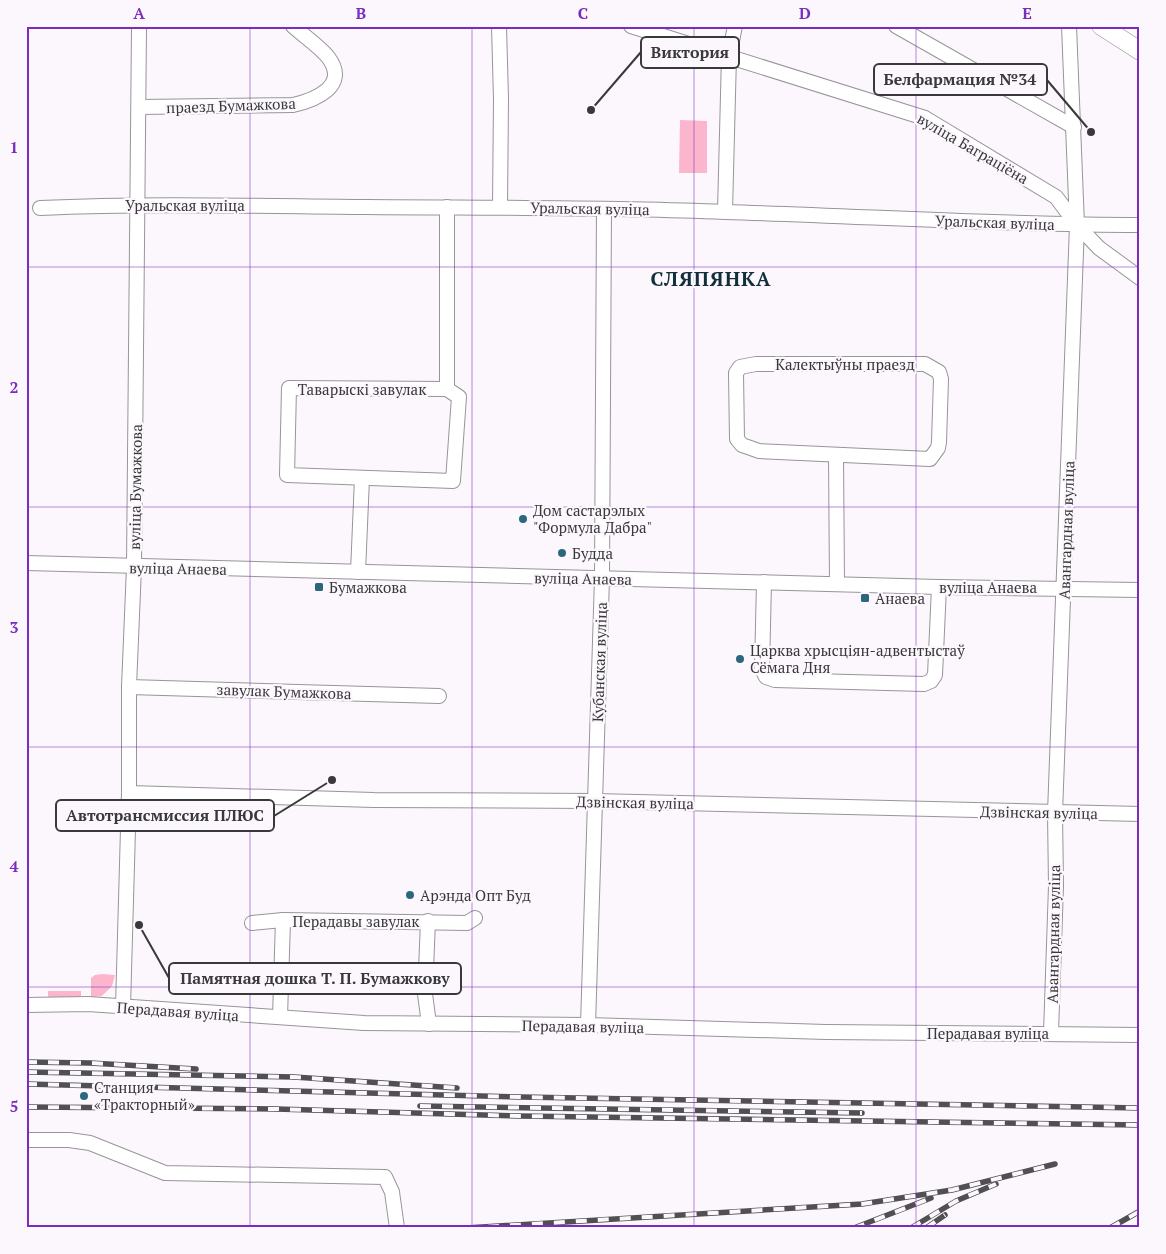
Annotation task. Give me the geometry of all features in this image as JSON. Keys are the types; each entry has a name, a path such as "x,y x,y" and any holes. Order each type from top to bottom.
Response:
{"main road":[{"path":"1101,26 1140,51"}],"street":[{"name":"вуліца Бумажкова","path":"122,1007 129,793 129,687 134,567 139,26"},
{"name":"праезд Бумажкова","path":"139,107 293,105 313,100 325,94 333,82 334,73 328,58 293,26"},
{"path":"499,26 501,100 500,206"},
{"name":"вуліца Баграціёна","path":"631,26 924,118 1056,197 1077,225 1099,248 1140,278"},
{"path":"725,212 729,56 735,26"},
{"path":"896,26 1074,127"},
{"name":"Авангардная вуліца","path":"1051,1033 1056,886 1054,813 1077,225 1069,26"},
{"name":"Уральская вуліца","path":"40,208 138,204 500,206 1077,225 1140,225"},
{"name":"Таварыскі завулак","path":"447,389 448,207"},
{"name":"Кубанская вуліца","path":"588,1025 602,578 604,208"},
{"name":"Калектыўны праезд","path":"756,364 925,364 939,372 941,379 939,442 938,448 930,459 836,455 759,451 742,445 737,439 736,429 736,373 740,367 756,364"},
{"name":"Таварыскі завулак","path":"289,388 447,389 459,396 454,480 287,475 289,388"},
{"path":"836,455 837,584"},
{"path":"358,572 362,478"},
{"name":"вуліца Анаева","path":"26,564 939,588 1064,587 1140,590"},
{"path":"764,582 762,669 766,677 775,680 924,684 931,681 935,675 939,588"},
{"name":"завулак Бумажкова","path":"129,687 439,696"},
{"name":"Дзвінская вуліца","path":"129,793 374,800 595,801 1140,814"},
{"name":"Перадавы завулак","path":"252,923 284,920 467,923 475,918"},
{"name":"Перадавы завулак","path":"280,1017 284,920"},
{"name":"Перадавы завулак","path":"428,921 425,994 428,1024"},
{"name":"Перадавая вуліца","path":"26,1005 88,1004 364,1023 588,1025 826,1032 1140,1035"},
{"path":"26,1140 69,1140 90,1143 165,1173 385,1177 392,1192 396,1228"}],"shaded area":[{"path":"680,120 707,121 707,173 679,173"},
{"path":"102,974 115,975 112,986 102,996 91,997 91,978"},
{"path":"48,991 81,991 81,998 48,997"}],"railway":[{"path":"26,1062 90,1063 196,1069"},
{"path":"26,1072 294,1077 457,1088"},
{"path":"26,1084 521,1097 1140,1108"},
{"path":"420,1106 862,1113"},
{"path":"26,1107 276,1109 519,1116 1140,1125"},
{"path":"466,1228 862,1204 952,1190 1055,1164"},
{"path":"911,1228 956,1201 996,1184"},
{"path":"854,1228 931,1198"},
{"path":"1110,1228 1140,1211"},
{"path":"926,1228 945,1215"}],"place":[{"name":"Виктория","path":"591,110"},
{"name":"Белфармация №34","path":"1091,132"},
{"name":"Дом састарэлых \"Формула Дабра\"","path":"523,519"},
{"name":"Будда","path":"562,553"},
{"name":"Бумажкова","path":"319,587"},
{"name":"Анаева","path":"865,598"},
{"name":"Царква хрысціян-адвентыстаў Сёмага Дня","path":"740,659"},
{"name":"Автотрансмиссия ПЛЮС","path":"332,780"},
{"name":"Арэнда Опт Буд","path":"410,895"},
{"name":"Памятная дошка Т. П. Бумажкову","path":"139,925"},
{"name":"Станция «Тракторный»","path":"84,1096"}],"district":[{"name":"СЛЯПЯНКА","path":"711,278"}]}
